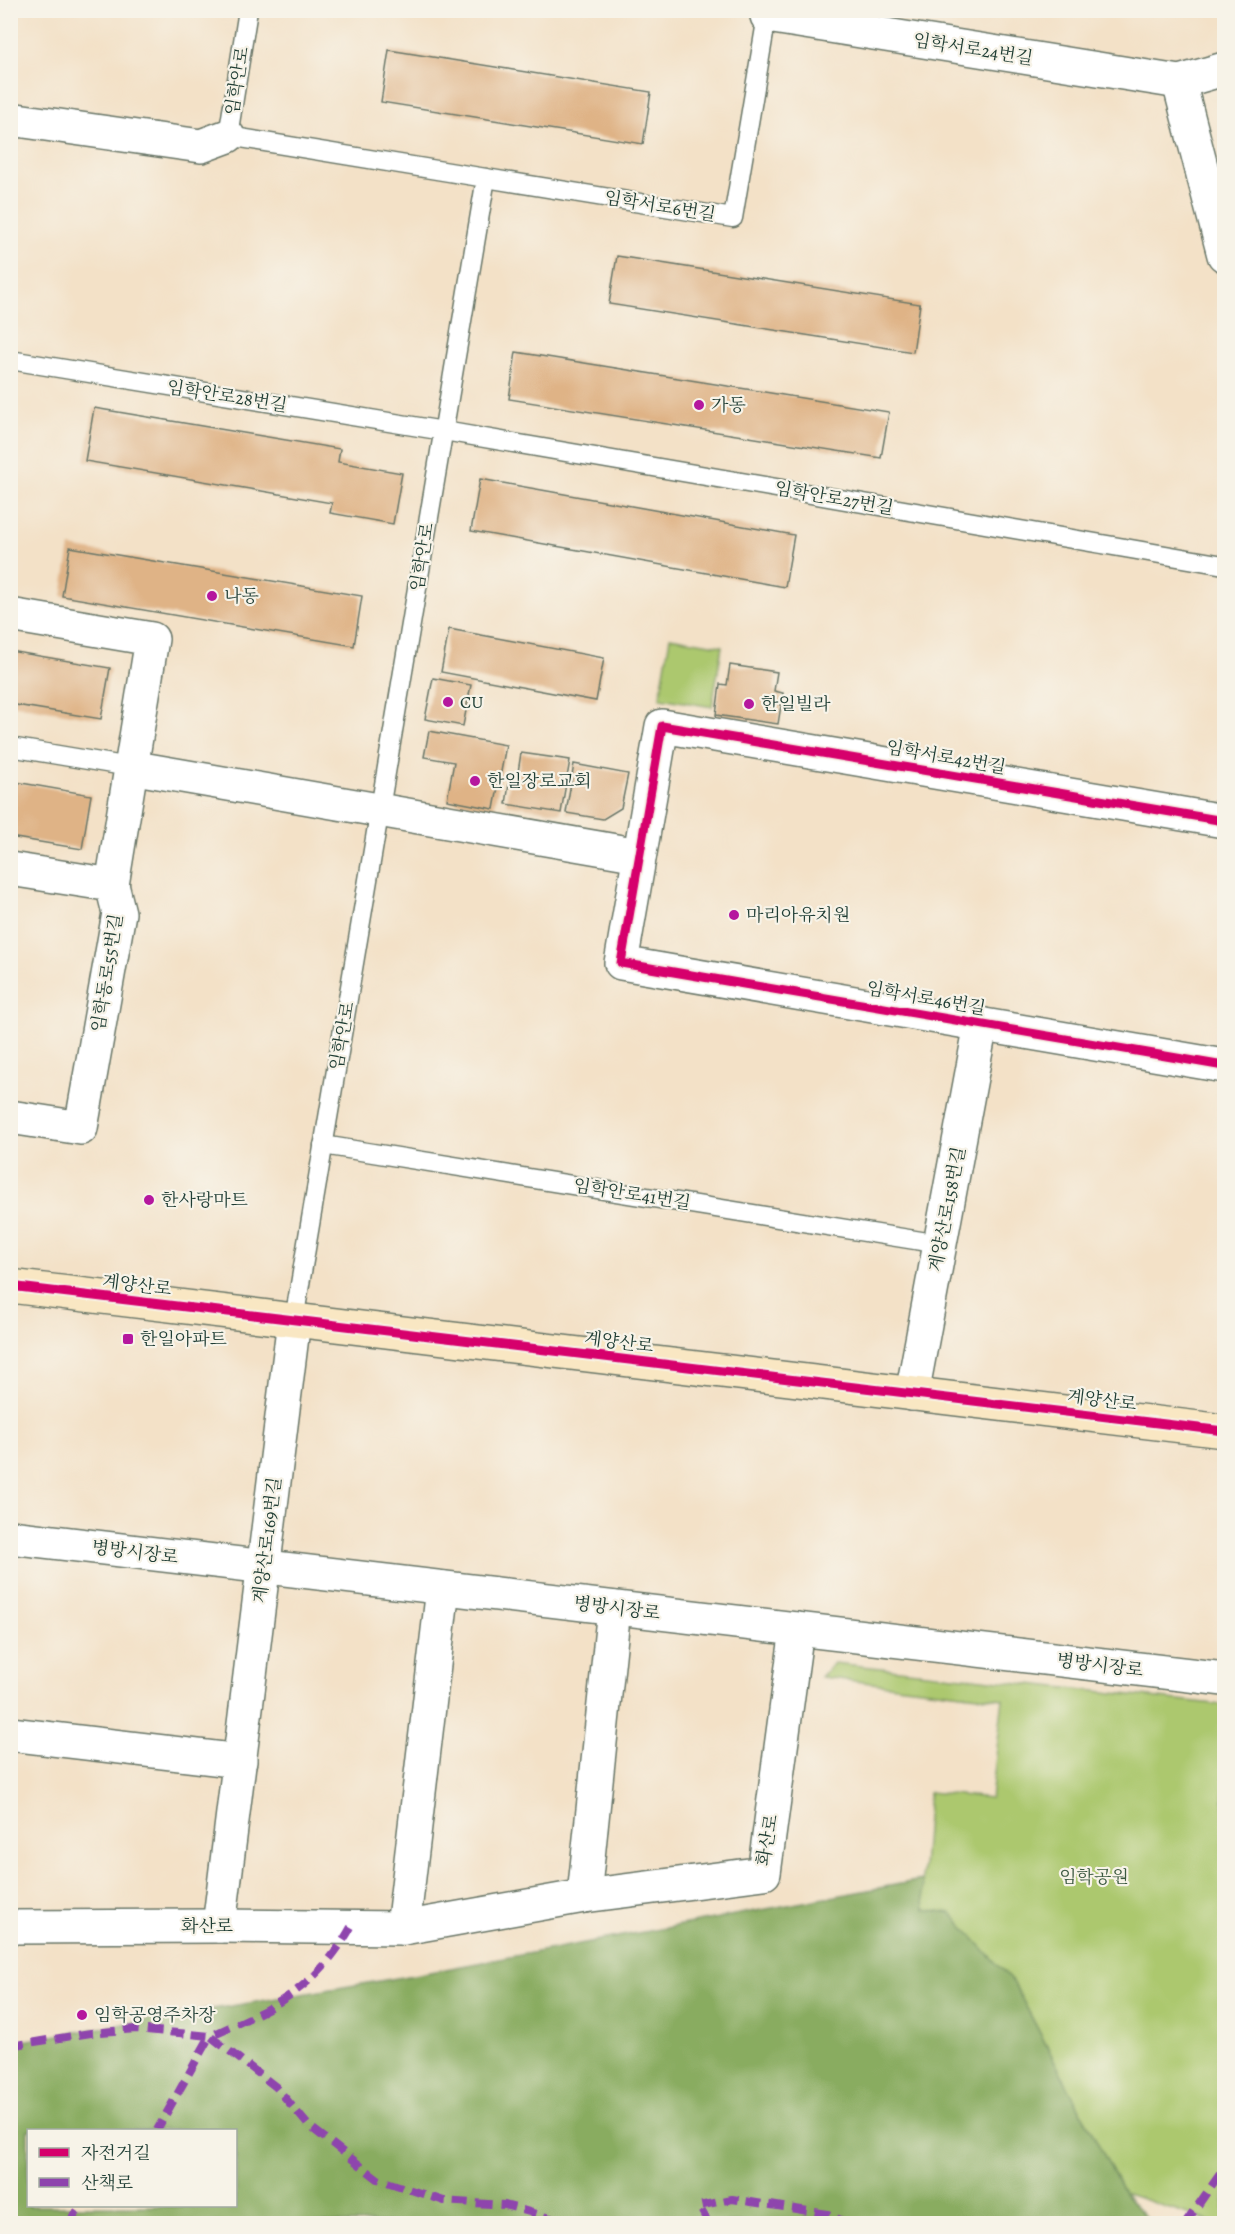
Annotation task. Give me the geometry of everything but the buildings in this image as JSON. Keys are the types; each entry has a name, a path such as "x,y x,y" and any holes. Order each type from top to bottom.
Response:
{"street":[{"name":"임학서로24번길","path":"767,13 1179,82 1224,69"},
{"path":"1179,82 1224,255"},
{"path":"10,119 201,146 228,136"},
{"path":"10,615 152,639 112,885 10,869"},
{"name":"임학서로42번길","path":"639,855 662,726 1224,821"},
{"path":"130,767 639,855"},
{"name":"임학서로46번길","path":"639,855 621,963 1224,1066"},
{"name":"임학동로55번길","path":"10,1117 81,1128 119,913 112,885"},
{"name":"계양산로158번길","path":"912,1394 981,1024"},
{"name":"계양산로","path":"10,1286 1224,1431"},
{"name":"계양산로169번길","path":"219,1926 294,1320"},
{"name":"병방시장로","path":"10,1537 1224,1679"},
{"path":"403,1928 443,1588"},
{"path":"584,1896 614,1608"},
{"name":"화산로","path":"10,1927 403,1928 584,1896 764,1873 797,1629"},
{"path":"10,1734 240,1761"}],"lane":[{"name":"임학안로","path":"248,10 228,136 486,178 294,1320"},
{"name":"임학서로6번길","path":"486,178 733,218 767,13"},
{"name":"임학안로28번길","path":"10,360 444,431"},
{"name":"임학안로27번길","path":"444,431 1224,565"},
{"path":"10,747 130,767"},
{"name":"임학안로41번길","path":"323,1145 940,1244"}],"green space":[{"path":"670,637 722,646 712,707 660,698"},
{"name":"임학공원","path":"834,1663 1224,1705 1224,2223 1215,2223 1124,2193 1013,1982 925,1909 922,1880 929,1792 991,1798 1003,1699 821,1677"},
{"path":"922,1880 925,1909 951,1913 1013,1982 1124,2193 1151,2223 11,2223 11,2043 403,1977"}],"marked path":[{"path":"351,1927 323,1967 291,1995 210,2036 276,2087 308,2125 378,2179 444,2201 505,2205 571,2224"},
{"path":"10,2046 91,2033 136,2029 210,2036 158,2129"},
{"path":"1185,2224 1224,2168"},
{"path":"709,2224 699,2206 732,2199 828,2214 849,2224"},
{"path":"69,2224 80,2207"}],"cycle path":[{"path":"1224,821 662,726 621,963 1224,1066"},
{"path":"10,1286 1224,1431"}],"place":[{"name":"가동","path":"699,405"},
{"name":"나동","path":"212,596"},
{"name":"CU","path":"448,702"},
{"name":"한일빌라","path":"749,704"},
{"name":"한일장로교회","path":"475,781"},
{"name":"마리아유치원","path":"734,915"},
{"name":"한사랑마트","path":"149,1200"},
{"name":"한일아파트","path":"128,1339"},
{"name":"임학공영주차장","path":"82,2015"}]}
